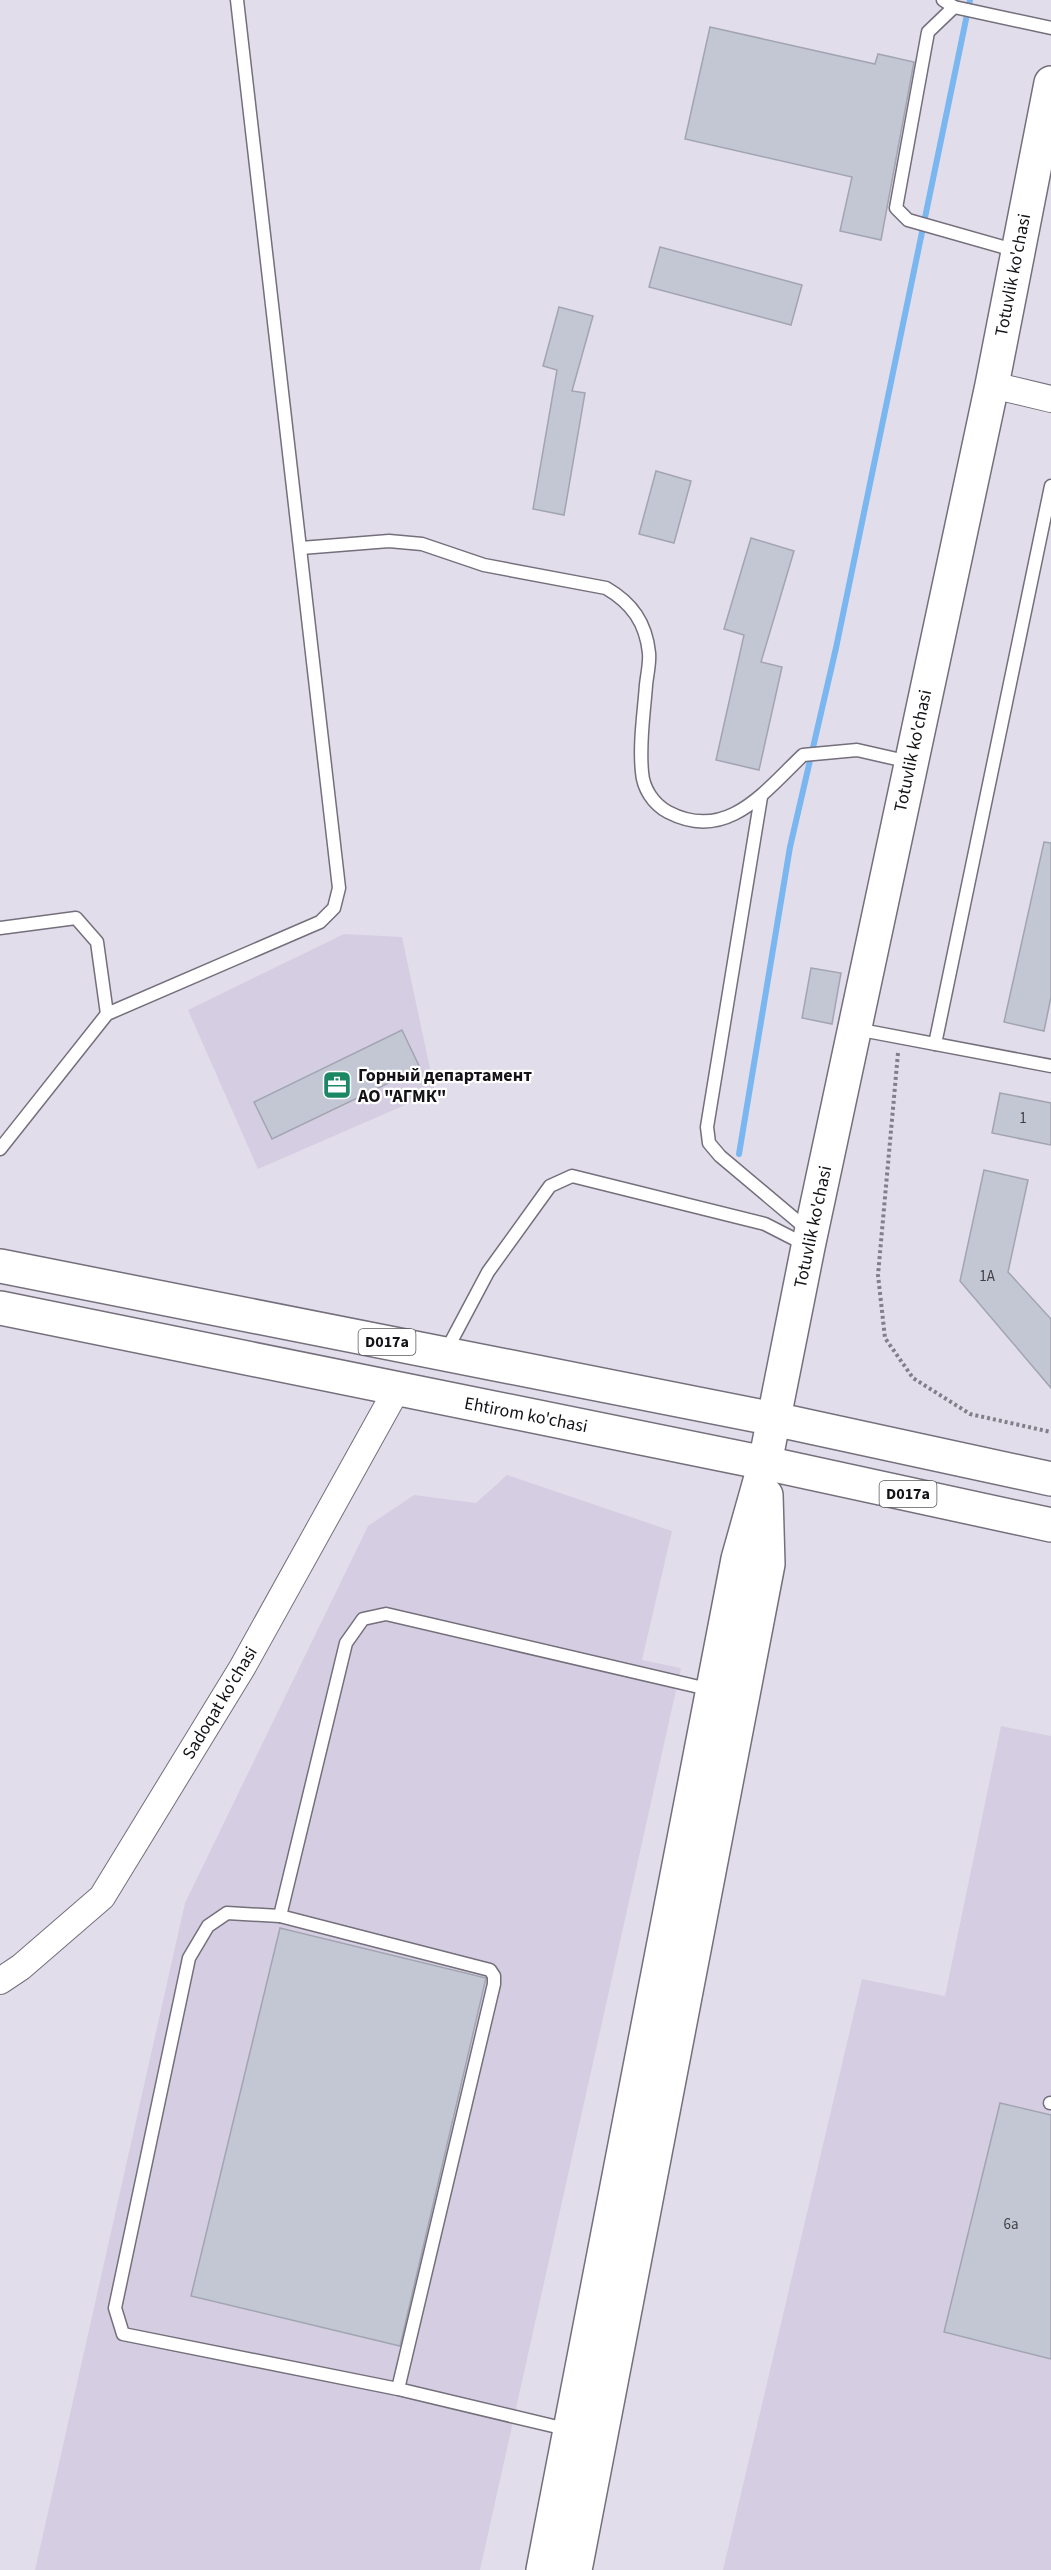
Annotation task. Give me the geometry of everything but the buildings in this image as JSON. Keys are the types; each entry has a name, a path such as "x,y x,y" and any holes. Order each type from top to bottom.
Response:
{"main road":[{"name":"Totuvlik ko'chasi","path":"765,1463 854,1029 992,385 1051,83"},
{"name":"D017a","path":"0,1266 774,1419 1051,1479"},
{"name":"Ehtirom ko'chasi","path":"0,1308 765,1463 1051,1525"},
{"path":"543,2570 738,1559 765,1463"},
{"path":"575,2570 768,1564 765,1463"}],"street":[{"path":"992,385 1051,399"},
{"name":"Sadoqat ko'chasi","path":"0,1981 21,1967 102,1897 242,1668 397,1389"}],"lane":[{"path":"0,1149 107,1014 320,922 334,908 339,888 237,0"},
{"path":"943,0 959,8 1051,28"},
{"path":"959,8 928,32 896,208 908,220 1018,252"},
{"path":"936,1044 1051,486"},
{"path":"300,548 389,541 422,544 484,565 606,588 624,598 641,620 649,654 641,738 642,773 649,795 662,808 681,818 708,821 732,815 761,797 803,755 857,750 911,763"},
{"path":"761,797 707,1126 709,1143 810,1240"},
{"path":"0,928 76,918 97,942 107,1014"},
{"path":"854,1029 1051,1066"},
{"path":"444,1354 488,1272 550,1186 572,1176 765,1224 810,1240"},
{"path":"280,1916 346,1643 363,1619 386,1614 713,1691"},
{"path":"398,2389 495,1984 494,1976 490,1970 280,1916 227,1913 208,1926 189,1958 115,2308 123,2334 398,2389 571,2431"}],"path":[{"path":"900,1037 878,1275 885,1338 913,1378 970,1414 1051,1432"}],"shaded area":[{"path":"344,934 402,937 435,1092 258,1169 188,1010"},
{"path":"507,1475 672,1531 642,1660 681,1668 480,2570 35,2570 185,1903 368,1526 414,1495 476,1503"},
{"path":"1001,1726 1051,1736 1051,2570 723,2570 862,1979 945,1996"}],"waterway":[{"path":"739,1154 790,847 836,648 970,0"}],"place":[{"name":"Горный департамент АО \"АГМК\"","path":"337,1085"}]}
